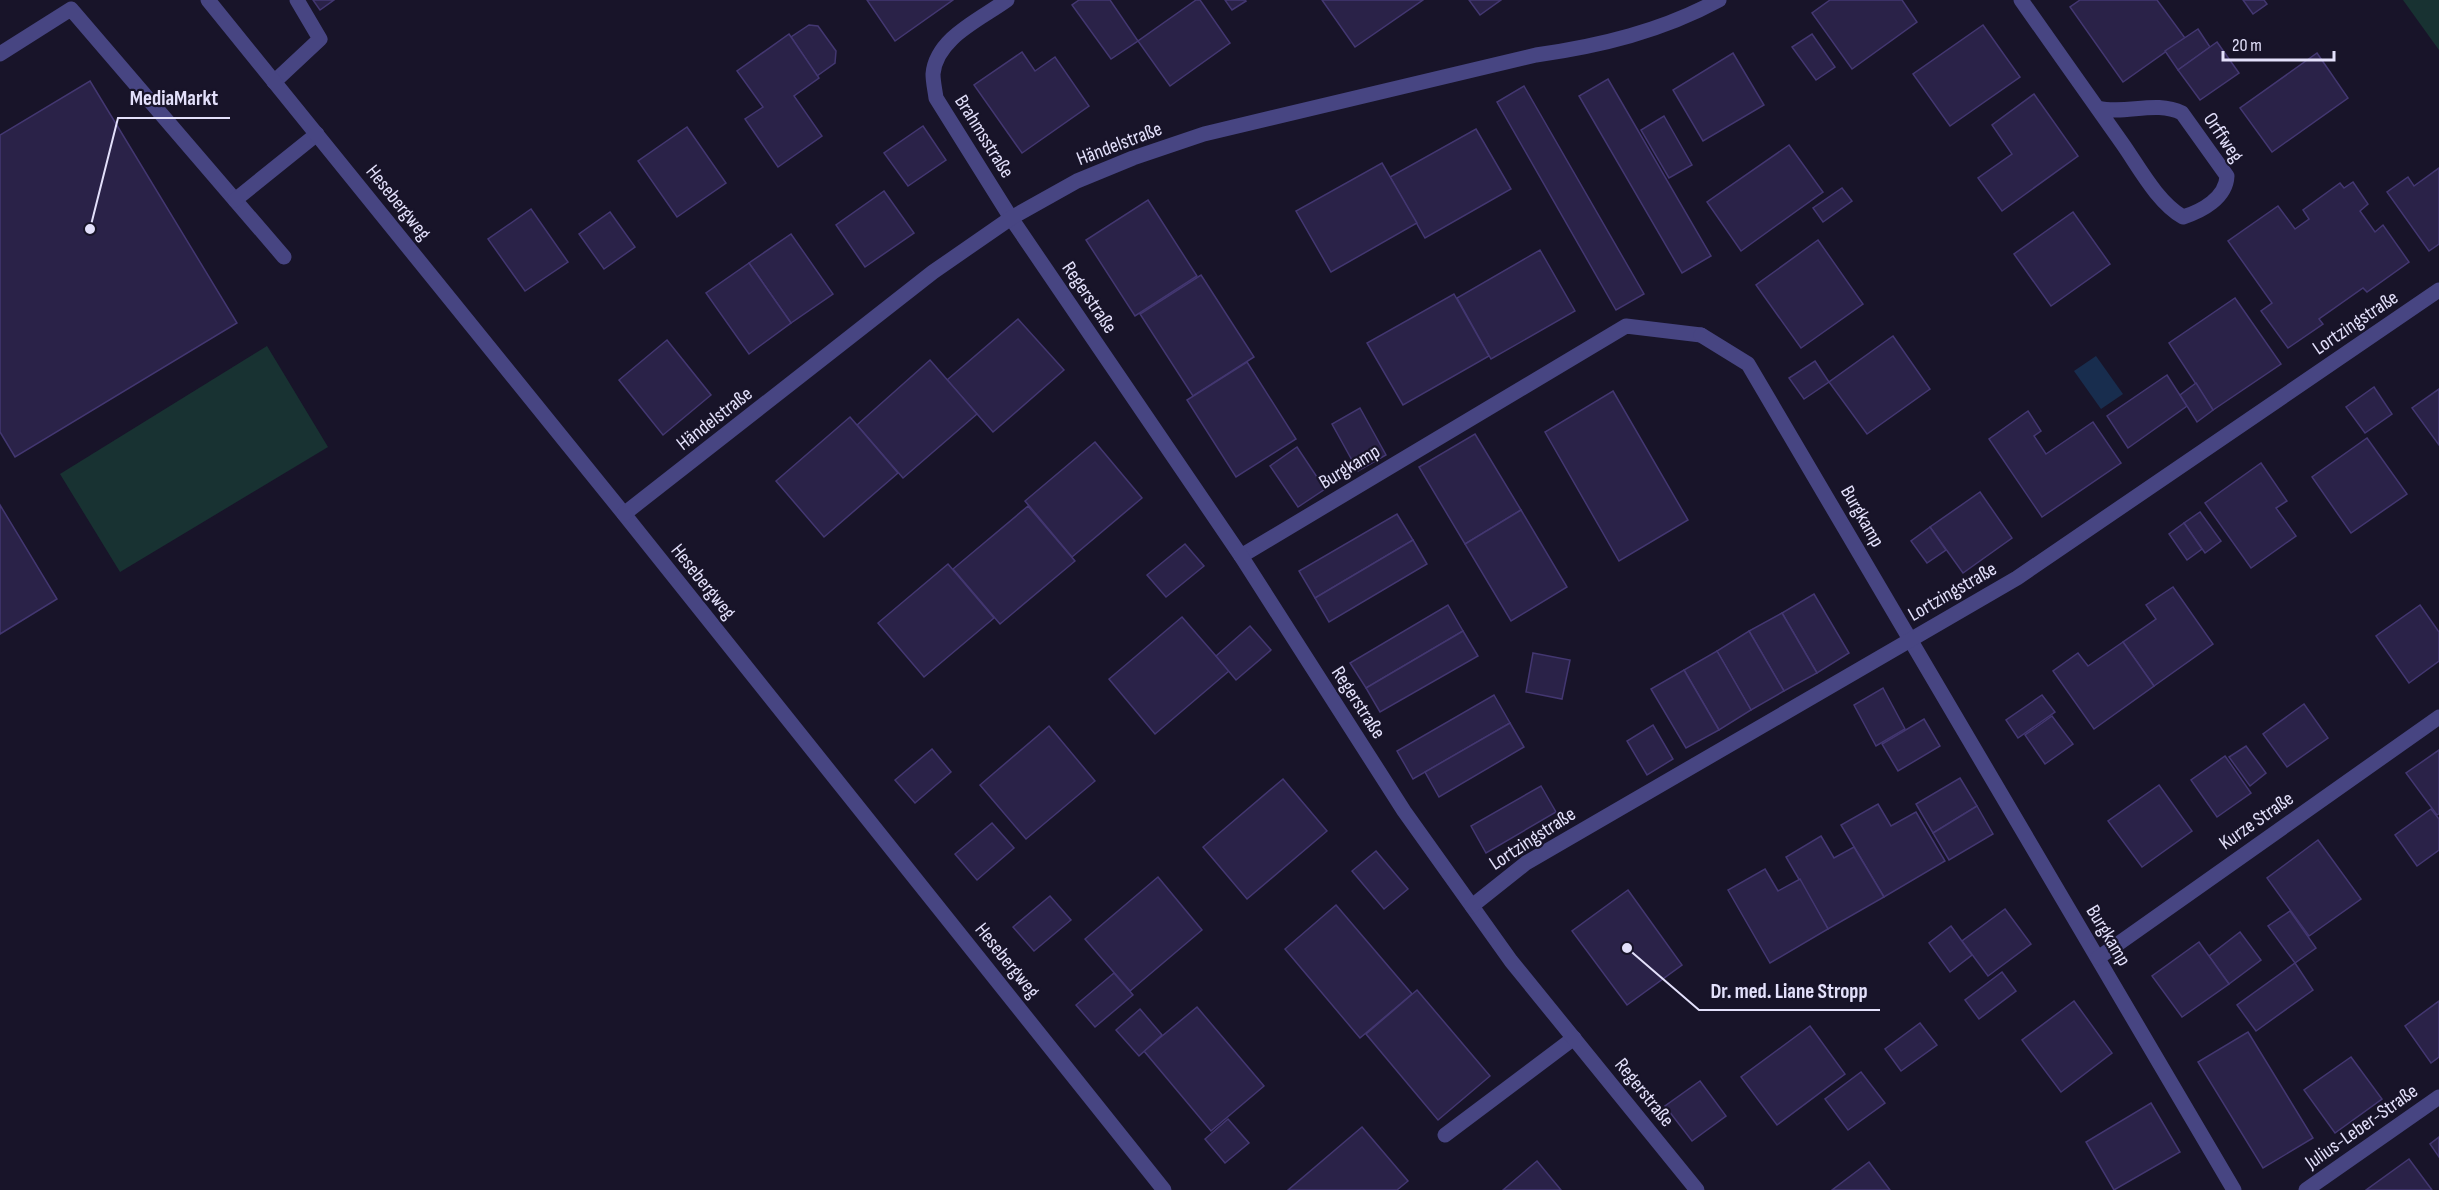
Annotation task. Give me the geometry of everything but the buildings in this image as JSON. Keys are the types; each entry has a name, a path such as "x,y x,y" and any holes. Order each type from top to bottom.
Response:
{"street":[{"name":"Hesebergweg","path":"208,0 624,514 1164,1190"},
{"path":"274,82 320,39 297,0"},
{"name":"Brahmsstraße","path":"1007,0 947,43 937,58 933,75 936,98 1011,218"},
{"name":"Händelstraße","path":"624,514 933,272 1011,218 1077,181 1133,158 1204,134 1536,55 1588,48 1627,37 1719,0"},
{"name":"Orffweg","path":"2021,0 2098,108 2172,211 2183,217 2196,213 2227,188 2227,176 2182,113 2170,107 2109,111 2098,108"},
{"path":"0,54 71,9 285,257"},
{"path":"235,200 317,134"},
{"name":"Regerstraße","path":"1011,218 1241,556 1404,811 1511,961 1697,1190"},
{"name":"Lortzingstraße","path":"1472,906 1526,862 2017,578 2439,290"},
{"name":"Burgkamp","path":"1241,556 1626,326 1701,335 1748,364 2234,1190"},
{"name":"Kurze Straße","path":"2098,958 2439,717"},
{"path":"1445,1136 1574,1038"},
{"name":"Julius-Leber-Straße","path":"2306,1190 2439,1097"}],"green space":[{"path":"2403,0 2439,0 2439,50"},
{"path":"267,346 328,447 120,572 60,474"}],"water":[{"path":"2096,356 2123,394 2101,409 2074,371"}],"place":[{"name":"MediaMarkt","path":"90,229"},
{"name":"Dr. med. Liane Stropp","path":"1627,948"}]}
